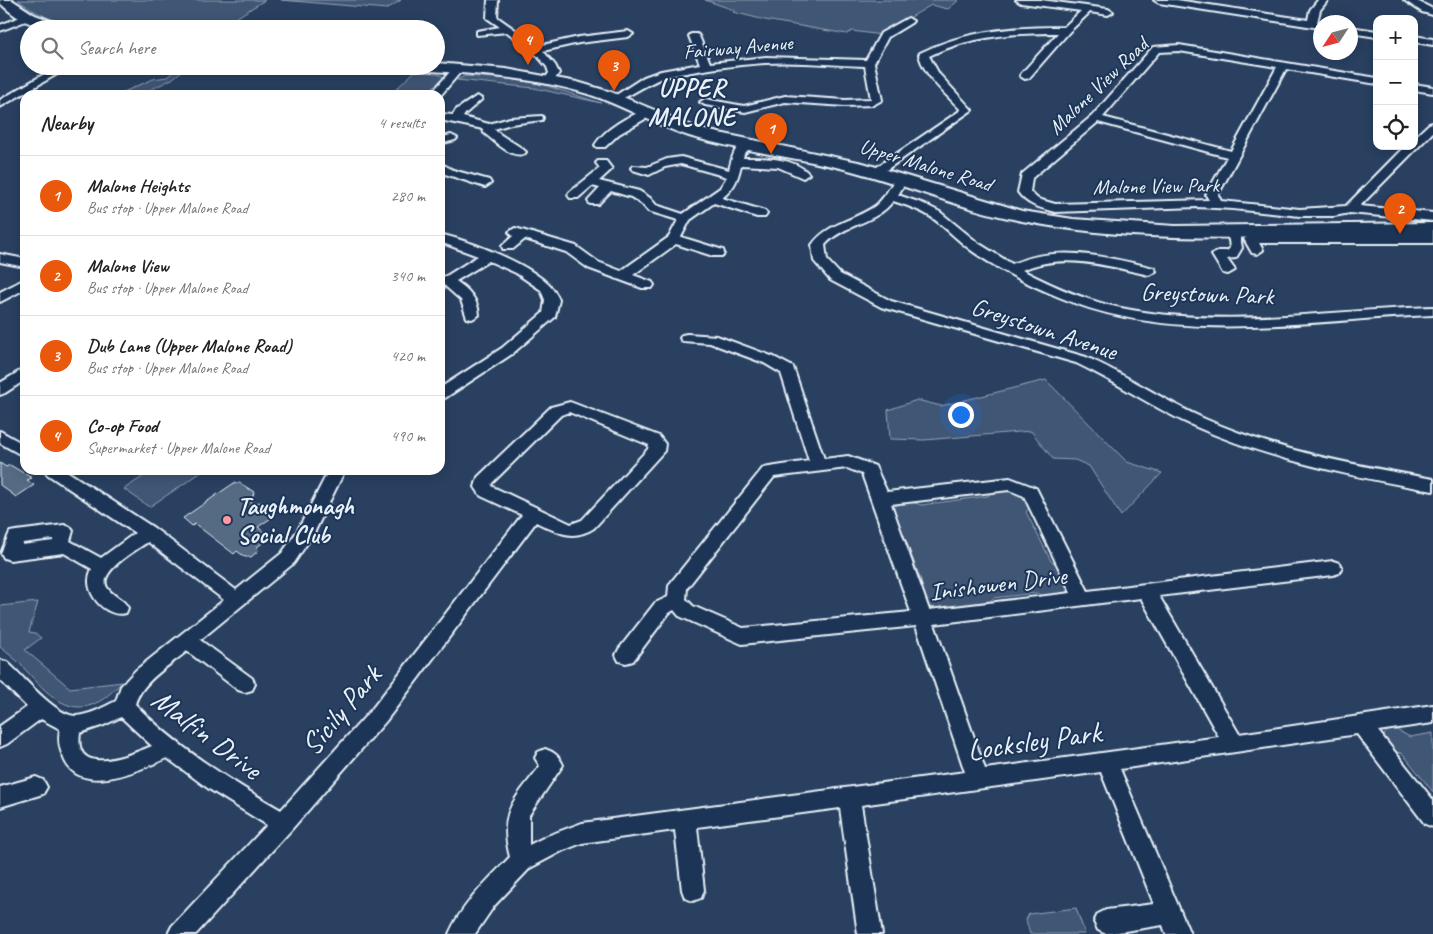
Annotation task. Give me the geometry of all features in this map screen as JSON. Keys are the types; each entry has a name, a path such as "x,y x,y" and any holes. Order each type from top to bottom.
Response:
{"main road":[{"path":"4,0 9,6 36,20"},
{"name":"Upper Malone Road","path":"445,68 546,77 615,98 692,131 875,173 972,204 1068,224 1126,230 1433,230"}],"street":[{"path":"493,0 491,15 535,50 554,68 546,77"},
{"path":"1022,0 1108,12"},
{"path":"1159,0 1313,24"},
{"path":"1315,15 1315,10 1323,0"},
{"path":"1409,0 1425,10 1433,12"},
{"path":"1026,76 1066,30 1088,9"},
{"path":"20,20 28,17"},
{"path":"0,28 20,20"},
{"path":"705,102 740,109 785,99 845,103 868,103 877,100 869,63 884,35 908,21"},
{"path":"480,32 508,29"},
{"path":"875,173 967,110 933,72 925,61 924,55 962,40 995,33 1066,30"},
{"path":"1358,31 1373,33"},
{"path":"535,50 580,40 628,34"},
{"path":"694,36 706,66"},
{"path":"1418,40 1433,42"},
{"name":"Malone View Road","path":"1029,199 1024,192 1026,177 1096,118 1156,49 1179,48 1373,79"},
{"name":"Fairway Avenue","path":"615,98 648,79 706,66 766,60 869,63"},
{"path":"1217,204 1212,195 1283,65"},
{"path":"440,90 458,69"},
{"path":"24,90 50,75"},
{"path":"1418,88 1433,90"},
{"path":"0,104 20,92"},
{"path":"457,119 460,112 477,99"},
{"path":"601,145 602,140 648,112"},
{"path":"445,118 489,127 510,121 538,118"},
{"path":"1096,118 1234,155"},
{"path":"1418,140 1433,126"},
{"path":"489,127 488,131 505,142 508,148 520,152"},
{"path":"623,276 642,260 674,239 684,218 724,191 731,182 739,153 748,144"},
{"path":"1350,209 1408,150"},
{"path":"637,168 649,171 662,162 674,160 689,161 707,170 778,162 803,174"},
{"path":"574,195 606,169 602,163"},
{"path":"445,169 485,182"},
{"name":"Greystown Avenue","path":"900,181 880,208 830,233 818,245 821,261 826,269 842,282 898,309 1081,360 1103,369 1184,415 1226,434 1336,468 1433,485"},
{"path":"590,182 635,194 646,201 652,208 684,218"},
{"path":"595,202 610,187"},
{"name":"Greystown Park","path":"890,196 922,207 936,215 972,245 1012,269 1077,299 1115,311 1165,320 1266,320 1405,311 1433,311"},
{"path":"713,199 754,214"},
{"name":"Malone View Park","path":"1029,199 1055,208 1217,204 1284,211 1337,212 1350,209 1433,217"},
{"path":"1284,211 1298,230"},
{"path":"1228,270 1218,255 1231,255 1236,248 1236,240 1230,231"},
{"path":"508,246 519,233 575,246 593,265 647,285"},
{"path":"1257,250 1250,238 1433,239"},
{"path":"674,239 712,253"},
{"path":"445,240 527,272 544,283 552,298 550,314 507,351 445,390"},
{"path":"445,280 453,278 487,256"},
{"path":"1012,269 1039,259 1071,257 1092,259 1149,271"},
{"path":"0,258 20,260"},
{"path":"445,282 465,294 472,306 472,315"},
{"path":"0,298 20,286"},
{"path":"687,338 712,339 769,360 788,370 818,465"},
{"path":"0,390 20,376"},
{"path":"570,407 653,440 656,444 656,451 588,524 569,530 533,513 487,492 483,487 484,481 556,411 570,407"},
{"path":"0,436 20,449"},
{"path":"626,655 662,608 677,601 678,586 769,472 848,462 869,470 881,499 978,778"},
{"path":"61,475 148,533 237,600"},
{"name":"Malfin Drive","path":"283,824 222,786 169,748 124,706 128,692 143,676 288,558 305,533 333,475"},
{"path":"881,499 1010,484 1030,492 1083,599"},
{"name":"Sicily Park","path":"180,934 283,824 379,715 533,513"},
{"path":"119,608 99,591 96,580 102,566 148,533"},
{"path":"60,546 66,546 102,566"},
{"name":"Inishowen Drive","path":"677,601 686,611 742,636 1147,592 1333,568"},
{"path":"1147,592 1234,743"},
{"path":"187,641 245,684"},
{"path":"0,668 41,707 54,717 71,724 96,720 124,706"},
{"path":"0,738 41,707"},
{"name":"Locksley Park","path":"461,934 486,898 522,860 555,842 582,833 1107,762 1433,714"},
{"path":"71,724 69,745 75,759 82,767 95,771 107,770 169,748"},
{"path":"1362,725 1433,816"},
{"path":"522,860 517,842 518,812 553,765 545,758"},
{"path":"1106,922 1174,924 1107,762"},
{"path":"0,797 36,787"},
{"path":"849,796 870,934"},
{"path":"684,819 693,890"}],"shaded area":[{"path":"18,0 265,0 233,20 53,20"},
{"path":"281,0 401,0 387,9"},
{"path":"705,0 959,0 948,9 931,5 881,35 852,31 847,34 765,20 733,12 734,10"},
{"path":"177,75 150,90 128,90 153,79"},
{"path":"411,75 440,75 444,77 430,90 395,90"},
{"path":"465,76 509,79 541,84 601,103 534,88 457,80"},
{"path":"1046,380 1127,462 1162,473 1121,516 1089,466 1075,460 1053,459 1031,431 924,440 890,439 888,410 917,400 941,406"},
{"path":"145,475 197,475 149,507 124,489"},
{"path":"1008,490 1016,492 1028,503 1030,507 1026,512 1051,561 1064,573 1067,591 1061,595 1043,597 1037,593 993,598 990,603 945,609 929,606 920,595 918,587 922,583 903,533 897,530 892,507 907,503 921,505 988,496 991,492"},
{"path":"38,602 29,632 35,633 41,638 25,650 70,688 123,682 101,700 86,706 75,707 65,704 46,691 16,660 0,647 0,606"},
{"path":"1395,729 1410,737 1433,733 1433,792 1403,754 1388,749 1384,735 1387,731"},
{"path":"1076,908 1085,934 1030,934 1026,920 1029,914"}],"building":[{"path":"0,463 6,467 10,465 20,471 20,475 27,475 32,478 27,480 34,485 16,497 0,485"},
{"name":"Taughmonagh Social Club","path":"234,483 240,483 254,492 251,503 264,502 264,510 274,516 258,527 266,534 265,541 257,547 258,551 251,557 245,557 237,551 234,554 195,524 192,526 183,518"}],"place":[{"name":"Co-op Food","path":"528,65"},
{"name":"Dub Lane (Upper Malone Road)","path":"614,91"},
{"name":"Malone Heights","path":"771,154"},
{"name":"Malone View","path":"1400,234"},
{"name":"Taughmonagh Social Club","path":"227,520"}],"district":[{"name":"UPPER MALONE","path":"692,102"}]}
